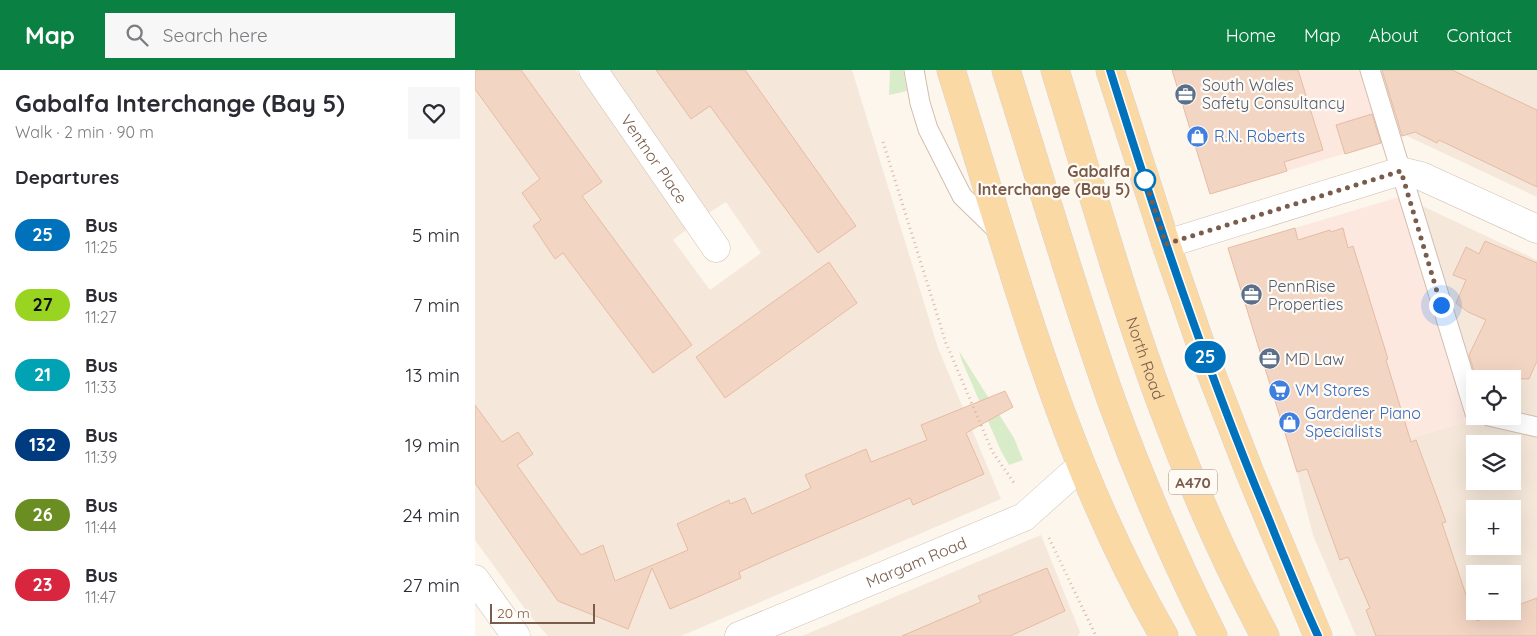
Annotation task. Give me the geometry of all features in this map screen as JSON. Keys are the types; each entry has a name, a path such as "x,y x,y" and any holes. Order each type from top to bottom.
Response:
{"main road":[{"path":"951,70 1055,395 1081,466 1098,509 1164,636"},
{"name":"A470","path":"1006,70 1113,404 1154,508 1213,636"},
{"name":"North Road","path":"1055,70 1163,410 1223,552 1265,636"},
{"path":"1110,70 1166,244 1206,360 1318,636"}],"street":[{"name":"Ventnor Place","path":"593,70 716,248"},
{"path":"1166,244 1401,171 1421,176 1537,229"},
{"name":"Margam Road","path":"739,636 1024,517 1081,466"},
{"path":"475,579 516,636"}],"lane":[{"path":"914,70 920,104 928,129 962,196 1003,236"},
{"path":"1369,70 1466,384"},
{"path":"1521,424 1537,428"}],"path":[{"path":"883,142 946,344 991,451 1014,484"},
{"path":"1049,538 1096,636"}],"shaded area":[{"path":"475,70 576,70 690,227 673,240 710,290 761,253 726,202 707,214 605,70 852,70 938,348 1001,499 681,636 548,636 531,617 475,540"},
{"path":"1172,70 1361,70 1383,142 1210,194"},
{"path":"1378,70 1537,70 1537,197 1407,136 1406,128 1409,120 1391,110"},
{"path":"1399,197 1466,415 1466,422 1297,472 1228,248"},
{"path":"1420,205 1537,260 1537,419 1521,415 1521,370 1469,370"},
{"path":"1466,422 1466,425 1486,425 1537,436 1537,636 1356,636 1313,535 1297,472"},
{"path":"1041,535 1080,632 1078,636 802,636"}],"green space":[{"path":"890,70 903,70 907,91 889,95"},
{"path":"959,351 1014,438 1023,460 1009,465 1001,451"}],"building":[{"path":"475,70 521,70 602,182 582,196 692,345 653,373 563,253 555,259 533,226 541,220 522,193 540,179 475,89"},
{"path":"656,70 745,70 856,226 818,253 710,106 691,119"},
{"path":"1172,70 1298,70 1323,150 1284,162 1287,171 1210,194"},
{"path":"1382,70 1452,70 1537,110 1537,187 1439,140 1437,143 1415,132 1402,136"},
{"path":"1372,114 1381,143 1345,154 1336,125"},
{"path":"1295,228 1298,240 1343,228 1348,248 1353,246 1411,442 1416,440 1446,522 1442,523 1466,595 1466,620 1521,620 1521,604 1537,598 1537,636 1376,636 1366,610 1370,608 1348,557 1340,560 1307,469 1297,472 1228,248"},
{"path":"1485,241 1537,263 1537,361 1529,379 1521,379 1521,370 1474,370 1469,355 1486,320 1468,312 1456,303 1466,280 1453,275 1466,247 1479,254"},
{"path":"829,262 857,303 725,398 696,357"},
{"path":"1005,391 1013,407 966,433 984,474 913,505 910,498 784,552 739,572 741,578 670,609 652,568 628,629 558,601 475,483 475,405 502,442 518,432 533,454 517,465 581,555 603,545 615,581 688,550 677,524 729,500 730,504 745,498 752,514 811,488 805,475 866,449 871,462 927,440 921,425"},
{"path":"1047,568 1065,611 1010,636 902,636 981,602 978,596"}],"bus line":[{"name":"25","path":"1110,70 1166,244 1206,360 1249,473 1318,636"}],"place":[{"name":"South Wales Safety Consultancy","path":"1186,94"},
{"name":"R.N. Roberts","path":"1198,136"},
{"name":"Gabalfa Interchange (Bay 5)","path":"1145,180"},
{"name":"PennRise Properties","path":"1252,295"},
{"name":"MD Law","path":"1269,359"},
{"name":"VM Stores","path":"1279,390"},
{"name":"Gardener Piano Specialists","path":"1289,422"}],"route":[{"path":"1145,180 1143,174 1166,244 1401,171 1441,305"}]}
